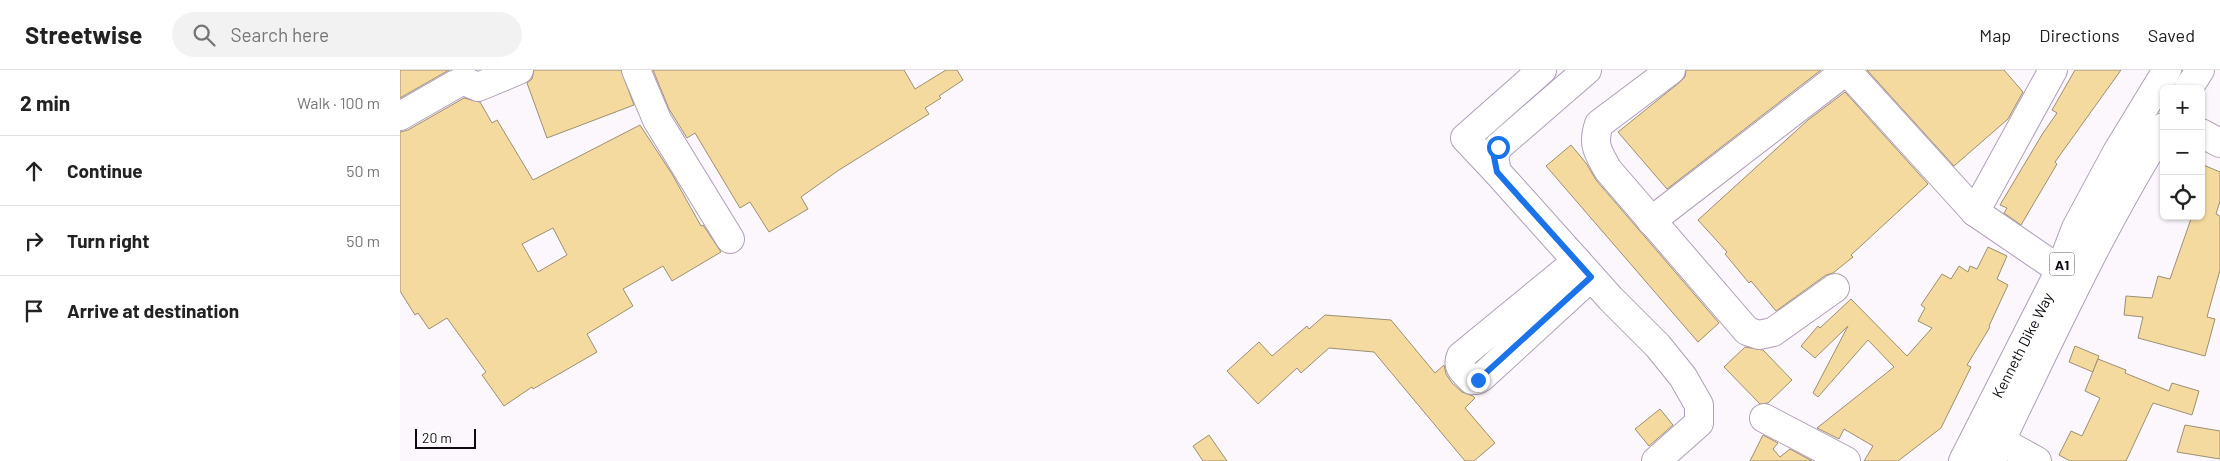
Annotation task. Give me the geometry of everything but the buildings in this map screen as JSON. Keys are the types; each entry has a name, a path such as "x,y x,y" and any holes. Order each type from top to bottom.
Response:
{"main road":[{"path":"400,116 456,84 464,81 478,87 519,70"},
{"path":"636,70 657,120 730,239"},
{"path":"1542,70 1465,138 1584,269 1658,346 1683,376 1700,404 1698,423 1656,461"},
{"path":"1497,172 1494,157 1498,147 1587,70"},
{"path":"1671,70 1599,124 1596,135 1596,149 1608,170 1747,331 1758,335 1773,332 1835,288"},
{"path":"1651,220 1847,70 1975,212 2060,270"},
{"path":"1975,212 2053,70"},
{"name":"Kenneth Dike Way","path":"1963,461 2060,270 2076,228 2112,160 2166,70"},
{"path":"2191,85 2200,70"},
{"name":"Kenneth Dike Way","path":"1996,451 2092,250 2162,130"},
{"path":"2205,135 2220,142"},
{"path":"1764,418 1846,461"},
{"path":"1996,451 2038,461"}],"route":[{"path":"1478,380 1591,277 1497,172 1494,157 1498,147"}]}
